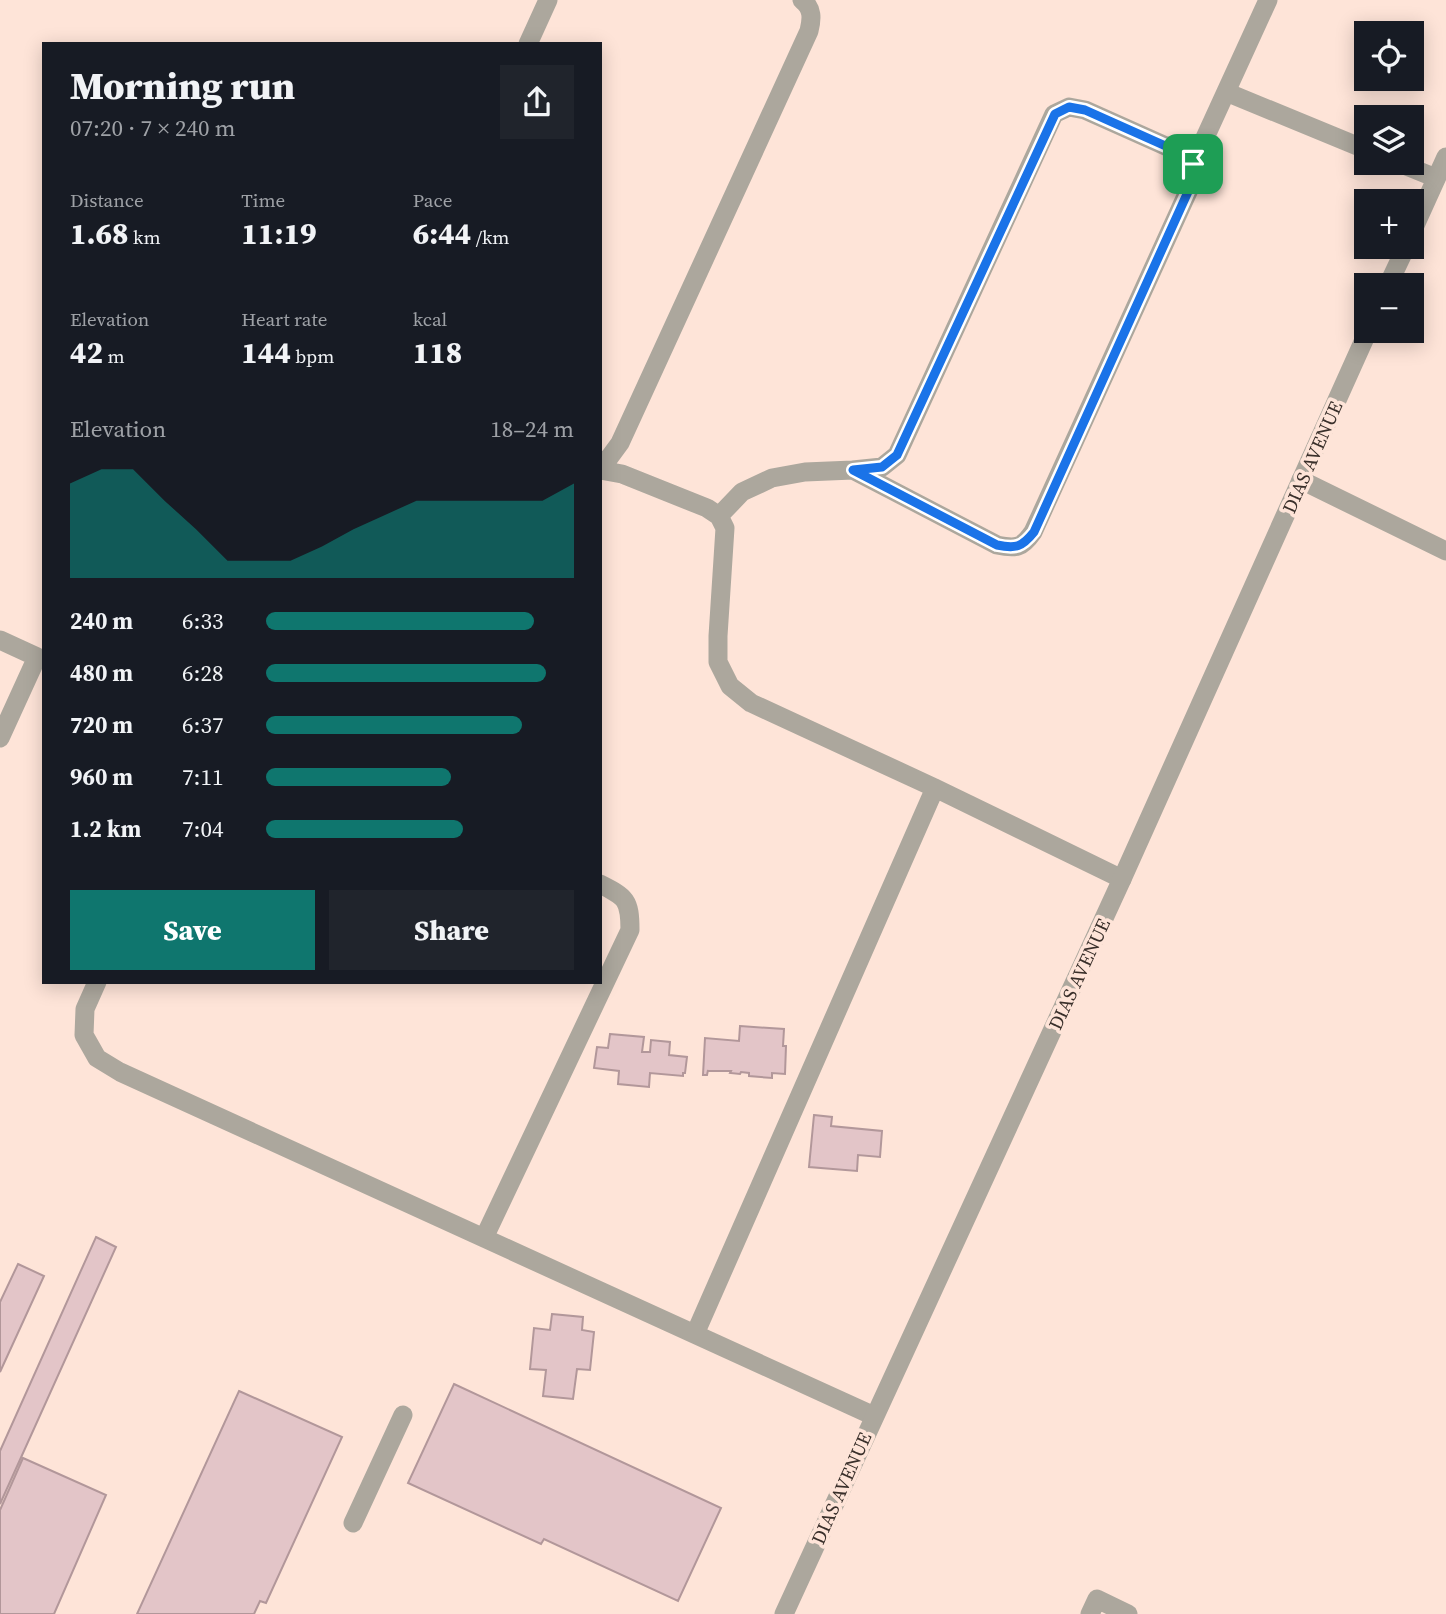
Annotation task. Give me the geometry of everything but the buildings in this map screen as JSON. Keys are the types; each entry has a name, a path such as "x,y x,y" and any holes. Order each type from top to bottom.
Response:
{"street":[{"path":"529,42 548,0"},
{"path":"602,462 609,458 620,443 809,31 812,17 807,3 802,0"},
{"path":"1193,164 1268,0"},
{"path":"1226,92 1354,145"},
{"path":"719,516 742,492 772,478 804,472 882,467 897,455 1055,114 1069,107 1085,110 1179,152 1193,164 1196,169 1192,183 1034,532 1025,544 1011,548 997,545 853,470"},
{"path":"1424,205 1446,157"},
{"path":"1424,173 1436,178"},
{"name":"DIAS AVENUE","path":"784,1614 1122,879 1363,343"},
{"path":"602,470 622,474 707,508 719,516 725,528 718,662 730,686 751,703 1122,879"},
{"path":"1301,481 1446,551"},
{"path":"0,640 37,657 0,738"},
{"path":"695,1334 935,788"},
{"path":"484,1238 630,930 630,911 620,894 602,885"},
{"path":"96,984 85,1009 84,1035 97,1058 120,1072 874,1416"},
{"path":"353,1523 402,1415"},
{"path":"1090,1614 1097,1599 1128,1614"}],"route":[{"path":"1069,107 1085,110 1179,152 1193,164 1196,169 1192,183 1034,532 1025,544 1011,548 997,545 853,470 882,467 897,455 1055,114 1069,107"}]}
